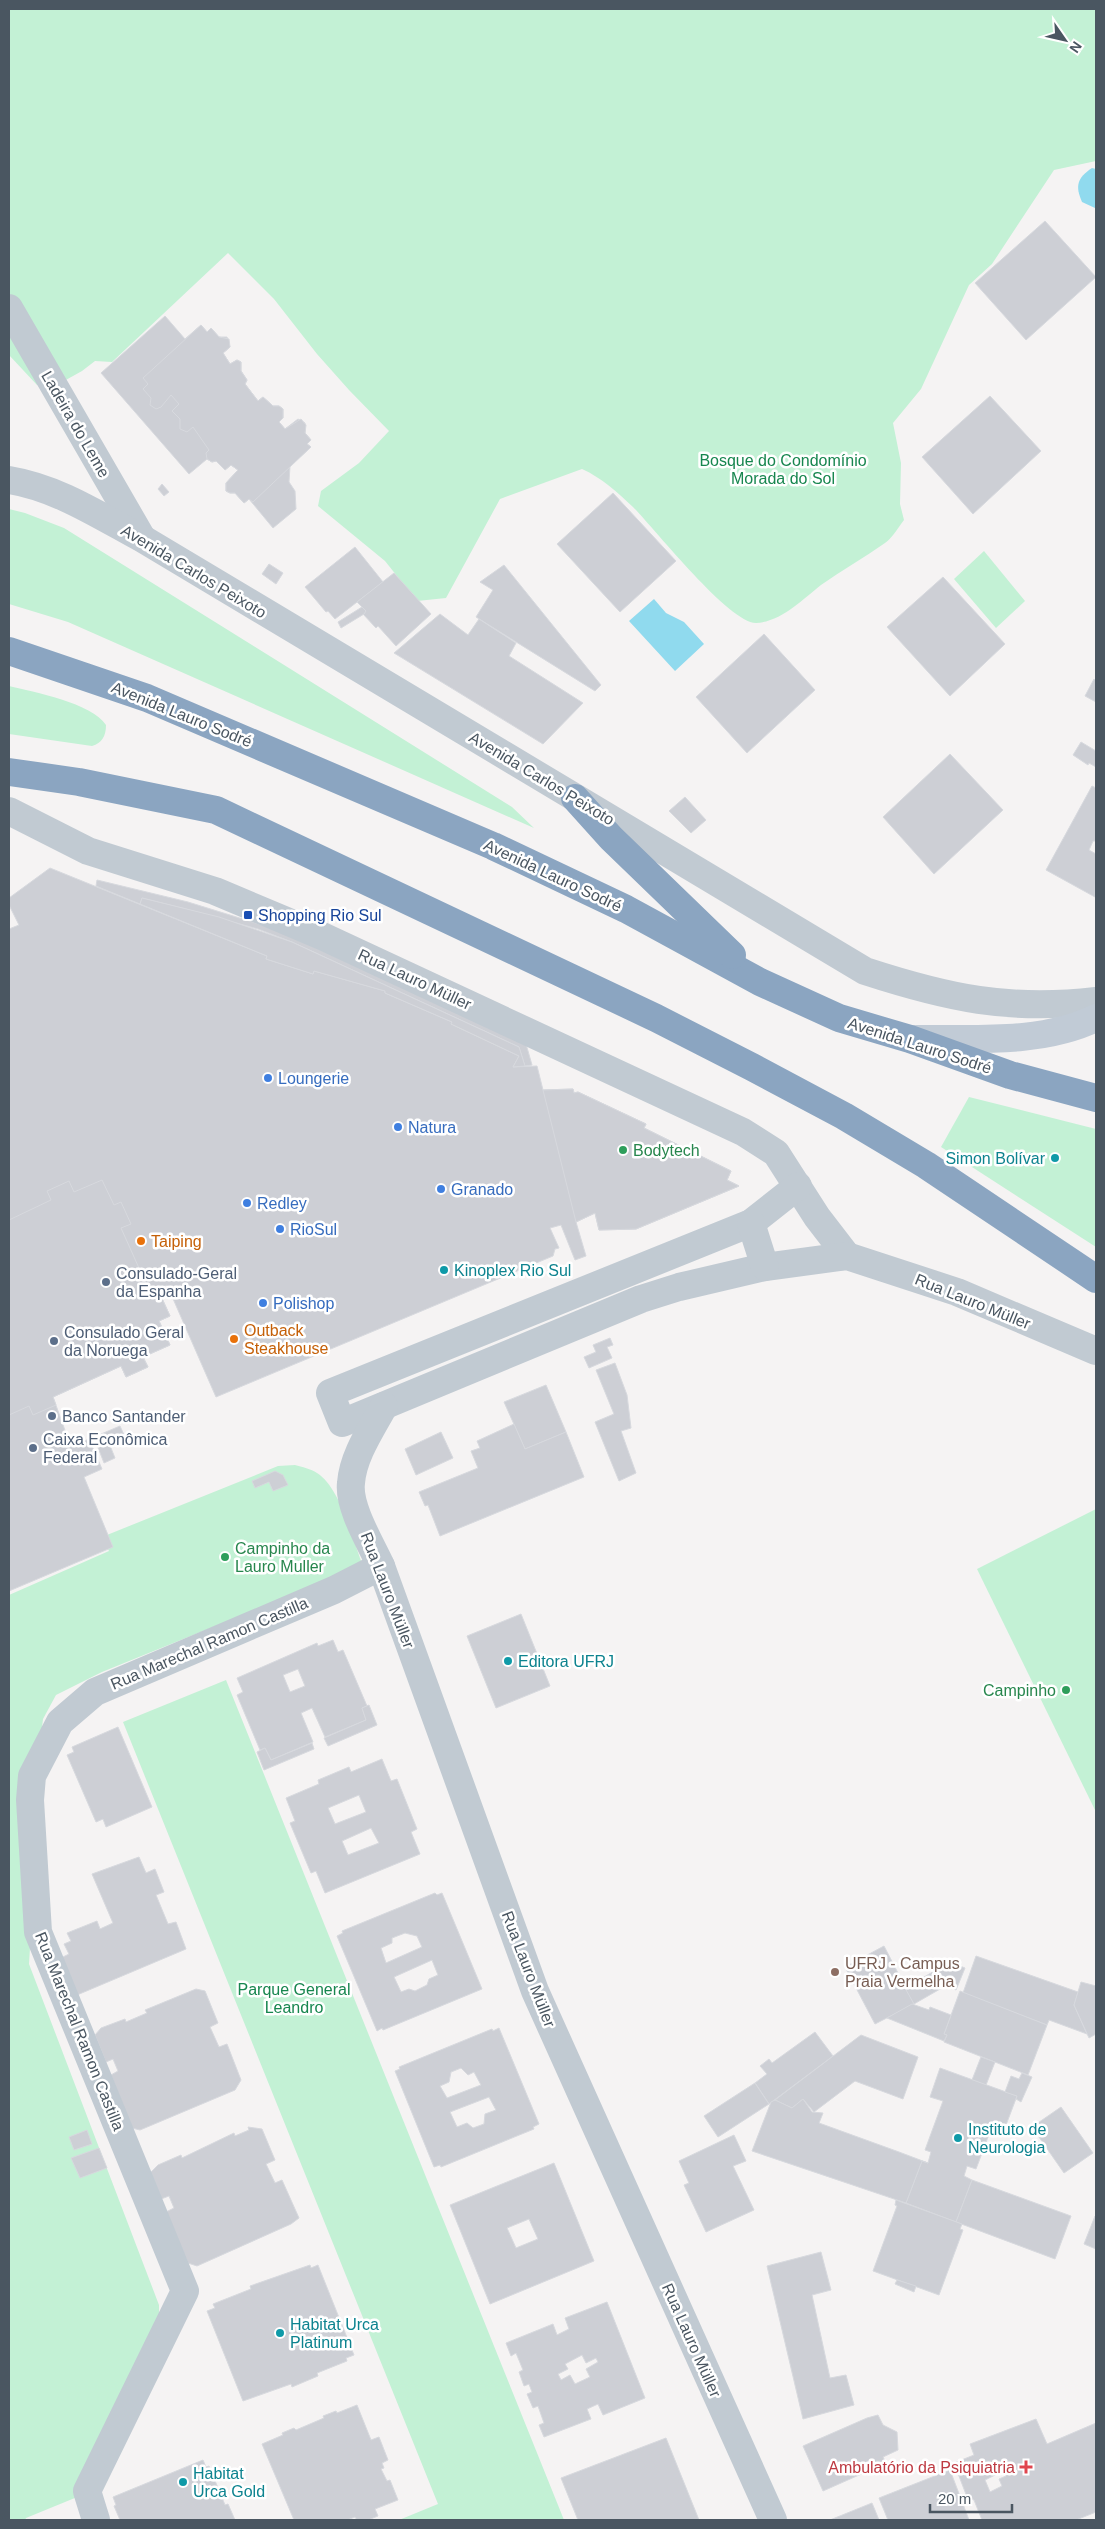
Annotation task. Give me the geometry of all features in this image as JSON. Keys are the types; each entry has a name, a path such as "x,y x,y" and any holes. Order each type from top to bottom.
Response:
{"highway":[{"name":"Avenida Lauro Sodré","path":"9,651 147,698 493,846 626,909 760,982 839,1018 910,1039 1010,1075 1096,1098"},
{"path":"9,772 79,782 216,810 656,1018 844,1116 926,1165 1096,1279"},
{"path":"575,798 618,845 760,982"}],"street":[{"name":"Ladeira do Leme","path":"9,308 143,539"},
{"name":"Avenida Carlos Peixoto","path":"9,480 52,492 143,539 865,971 925,990 966,1000 1022,1006 1096,1001"},
{"name":"Rua Lauro Müller","path":"9,811 88,851 215,892 322,936 743,1132 776,1153 847,1256"},
{"path":"910,1039 1026,1036 1057,1032 1096,1018"},
{"name":"Rua Lauro Müller","path":"798,1186 751,1222 330,1393 342,1423 641,1299 679,1287 765,1267 847,1256 957,1292 1096,1351"},
{"path":"751,1222 765,1267"},
{"path":"593,1287 605,1314"},
{"name":"Rua Lauro Müller","path":"384,1406 357,1457 350,1484 353,1505 381,1566 535,1991 773,2520"},
{"name":"Rua Marechal Ramon Castilla","path":"96,2520 87,2491 185,2291 38,1932 30,1800 32,1776 60,1722 94,1692 334,1590 381,1566"}],"green space":[{"name":"Bosque do Condomínio Morada do Sol","path":"9,9 1096,9 1096,161 1054,170 992,264 969,285 921,389 893,423 901,463 900,504 904,520 893,536 885,543 821,585 791,609 765,622 756,623 744,619 728,608 692,573 627,501 603,481 582,469 500,499 446,598 417,601 385,561 318,506 321,491 359,463 389,431 317,354 274,299 228,253 112,362 95,361 82,371 55,386 37,385 9,355"},
{"path":"9,509 64,528 512,807 534,828 68,622 9,604"},
{"path":"984,551 1025,601 996,628 954,579"},
{"path":"9,686 47,695 88,710 99,717 106,725 103,738 92,746 9,734"},
{"path":"969,1097 1096,1129 1096,1247 941,1147"},
{"path":"295,1465 317,1473 333,1490 345,1516 363,1566 102,1672 56,1695 43,1719 39,1752 36,1849 29,1964 159,2305 159,2327 87,2493 25,2520 9,2520 9,1595 109,1551 102,1537 278,1466"},
{"name":"Campinho","path":"1096,1509 1096,1812 977,1569"},
{"name":"Parque General Leandro","path":"226,1680 564,2520 399,2520 438,2504 123,1722"}],"water":[{"path":"1092,168 1096,169 1095,208 1082,202 1078,191 1080,179"},
{"path":"654,599 666,613 684,622 704,644 675,671 629,621"}],"building":[{"path":"1045,221 1096,277 1026,340 975,283"},
{"path":"165,316 185,339 201,325 207,332 211,328 219,337 227,337 230,347 223,353 230,364 237,360 241,362 241,371 247,380 245,384 258,401 263,397 273,406 279,406 283,409 283,418 279,422 285,429 298,419 305,423 305,433 311,440 307,444 311,447 290,466 289,482 295,491 296,509 273,528 249,499 244,503 235,493 226,491 226,483 238,470 231,465 225,470 216,461 212,462 207,459 189,474 101,373"},
{"path":"201,325 207,332 211,328 219,337 229,339 230,347 223,353 230,364 237,360 241,362 241,371 247,380 245,384 258,401 263,397 273,406 279,406 283,409 283,418 279,422 285,429 301,419 306,425 305,433 311,440 307,444 311,447 253,502 249,499 244,503 235,493 226,491 226,483 238,470 231,465 225,470 216,461 212,462 207,459 206,453 209,450 193,427 187,432 180,429 180,419 172,411 179,404 171,395 161,407 156,409 150,405 151,398 143,389 148,384 143,378"},
{"path":"990,396 1041,451 973,514 922,457"},
{"path":"162,484 169,492 164,496 158,489"},
{"path":"613,493 676,561 620,612 557,544"},
{"path":"355,547 383,582 335,619 328,611 326,612 305,587"},
{"path":"269,564 283,573 276,584 262,574"},
{"path":"504,565 601,685 595,691 476,617 493,590 480,582"},
{"path":"394,573 431,614 396,646 378,626 376,628 363,614 366,611 357,602"},
{"path":"943,577 1005,644 950,696 887,627"},
{"path":"362,607 366,611 364,614 341,628 338,622"},
{"path":"440,614 468,635 479,619 516,643 509,656 583,703 543,744 394,653"},
{"path":"764,634 815,690 747,753 696,697"},
{"path":"1094,679 1096,681 1096,702 1085,696"},
{"path":"1081,742 1096,751 1096,767 1089,763 1088,765 1073,755"},
{"path":"950,754 1003,810 934,874 883,817"},
{"path":"1092,786 1096,788 1096,841 1093,841 1089,850 1096,854 1095,897 1046,870"},
{"path":"685,797 706,820 691,833 669,811"},
{"name":"RioSul","path":"50,868 267,956 266,959 313,974 314,971 385,991 385,993 452,1022 451,1024 519,1056 513,1067 537,1066 543,1090 573,1089 574,1093 578,1092 646,1124 644,1128 731,1171 727,1180 739,1186 636,1229 599,1230 595,1213 576,1222 586,1256 575,1260 561,1225 550,1228 559,1248 555,1249 553,1256 216,1397 167,1285 150,1292 152,1297 160,1294 170,1316 159,1321 170,1345 143,1357 148,1367 126,1377 121,1366 53,1397 71,1447 89,1439 102,1469 84,1477 113,1547 9,1591 9,929 19,925 9,905 9,898"},
{"path":"97,880 188,902 275,929 526,1044 532,1065 525,1066 519,1047 292,942 258,929 142,898 140,904 96,886"},
{"path":"142,898 219,917 292,942 519,1047 525,1066 513,1067 519,1056 451,1024 452,1022 385,993 385,991 314,971 313,974 266,959 267,956 140,904"},
{"name":"Bodytech","path":"573,1089 574,1093 578,1092 646,1124 644,1128 731,1171 727,1180 739,1186 636,1229 599,1230 595,1213 576,1222 543,1090"},
{"path":"102,1180 114,1205 121,1202 131,1224 121,1228 152,1297 160,1294 170,1316 159,1321 170,1345 143,1357 148,1367 126,1377 121,1366 53,1397 56,1405 33,1415 29,1406 9,1415 9,1220 51,1200 47,1191 69,1181 74,1192"},
{"path":"610,1338 613,1345 607,1347 612,1358 589,1368 584,1357 596,1352 593,1345"},
{"path":"615,1363 627,1395 631,1428 621,1431 636,1473 619,1481 595,1422 614,1414 596,1370"},
{"path":"546,1385 566,1432 525,1449 504,1402"},
{"path":"514,1424 525,1449 566,1432 584,1477 440,1536 428,1505 425,1506 419,1492 478,1468 471,1451 480,1448 477,1441"},
{"path":"120,1426 125,1437 109,1443 115,1458 104,1463 94,1437"},
{"path":"441,1432 453,1458 416,1475 405,1449"},
{"path":"275,1471 283,1475 288,1485 273,1491 269,1482 255,1488 252,1481"},
{"name":"Editora UFRJ","path":"521,1614 550,1686 496,1708 467,1636"},
{"path":"333,1640 338,1652 343,1650 367,1706 362,1708 366,1720 325,1737 312,1708 301,1713 313,1742 271,1760 265,1748 260,1750 237,1695 243,1692 237,1678 317,1643 318,1646","holes":["298,1669 305,1686 290,1692 283,1675"]},
{"path":"369,1705 377,1725 328,1746 324,1738 366,1720 362,1708"},
{"path":"118,1727 152,1807 106,1827 103,1819 96,1822 67,1755 74,1752 72,1747"},
{"path":"312,1743 314,1749 264,1770 257,1752 265,1748 271,1760"},
{"path":"382,1759 391,1781 397,1779 417,1829 411,1832 420,1854 325,1893 316,1871 311,1873 290,1823 295,1821 286,1798 319,1784 318,1780 349,1767 351,1772","holes":["359,1795 366,1812 335,1824 328,1808","371,1828 379,1843 348,1855 342,1841"]},
{"path":"139,1857 146,1873 155,1869 164,1892 156,1895 168,1924 176,1922 186,1949 77,1995 61,1958 69,1954 64,1944 71,1941 67,1933 97,1921 100,1929 113,1923 92,1874"},
{"path":"435,1893 437,1895 442,1893 482,1989 377,2031 337,1936 343,1933 342,1931","holes":["405,1933 417,1936 422,1947 386,1963 381,1948 392,1943 392,1938","432,1960 438,1975 429,1979 427,1985 415,1991 409,1989 401,1992 394,1977"]},
{"path":"884,1946 914,2004 875,2024 845,1967"},
{"path":"976,1956 1078,1992 1074,2005 1087,2034 1049,2020 1047,2025 963,1993"},
{"path":"950,1962 965,1968 956,1990 947,1985 914,2004 905,1988"},
{"path":"1081,1982 1096,1986 1096,2034 1089,2038 1074,2005"},
{"path":"196,1989 205,1991 218,2023 210,2027 219,2047 227,2044 241,2080 235,2090 140,2130 132,2128 111,2075 118,2071 113,2059 106,2062 95,2035 101,2028 125,2019 126,2022 147,2013 145,2010"},
{"path":"960,1991 1047,2025 1028,2075 944,2042 947,2035 944,2034"},
{"path":"912,2004 929,2010 930,2007 951,2015 944,2034 947,2035 944,2041 887,2018"},
{"path":"499,2028 539,2124 533,2127 534,2129 441,2167 440,2165 434,2167 395,2071 400,2069 399,2067 492,2029 493,2031","holes":["461,2068 468,2075 474,2072 481,2085 447,2098 440,2086 449,2082 451,2072","489,2097 496,2110 485,2114 484,2124 473,2128 467,2123 457,2127 450,2112"]},
{"path":"815,2032 833,2056 769,2104 755,2083 767,2074 760,2066 769,2059 772,2063"},
{"path":"861,2035 918,2057 903,2099 855,2081 814,2112 803,2099 792,2108 775,2100"},
{"path":"981,2057 995,2062 986,2085 972,2080"},
{"name":"Instituto de Neurologia","path":"940,2068 1017,2096 1006,2125 994,2121 976,2169 967,2166 964,2176 972,2180 956,2222 906,2203 922,2161 928,2163 931,2152 925,2150 943,2101 930,2097"},
{"path":"1022,2073 1032,2077 1021,2102 1016,2099 1017,2096 1005,2092 1011,2076 1019,2079"},
{"path":"755,2083 769,2104 718,2137 704,2116"},
{"path":"803,2099 812,2112 823,2113 819,2123 928,2163 922,2161 906,2203 752,2151 771,2102 775,2100 792,2108"},
{"path":"1061,2107 1093,2153 1064,2173 1032,2127"},
{"path":"248,2127 262,2129 275,2160 266,2164 275,2183 282,2180 299,2218 291,2224 197,2266 188,2263 166,2212 174,2208 169,2196 161,2199 150,2173 158,2165 181,2155 182,2158 234,2133 235,2136 249,2130"},
{"path":"87,2130 92,2144 74,2150 69,2137"},
{"path":"734,2135 746,2161 733,2166 754,2210 706,2232 684,2185 689,2183 679,2161"},
{"path":"99,2148 107,2168 80,2178 71,2158"},
{"path":"554,2163 594,2261 490,2304 450,2205","holes":["529,2219 538,2239 516,2248 507,2228"]},
{"path":"972,2180 1071,2216 1055,2259 956,2222"},
{"path":"896,2200 962,2224 960,2229 963,2230 939,2295 873,2271 897,2206 895,2205"},
{"path":"1096,2216 1096,2249 1084,2244"},
{"path":"821,2252 831,2290 812,2295 830,2378 846,2375 854,2405 803,2419 767,2266"},
{"name":"Habitat Urca Platinum","path":"310,2265 311,2268 318,2265 354,2355 346,2358 347,2361 317,2373 318,2376 292,2387 291,2384 243,2401 207,2311 215,2308 213,2304 251,2289 250,2286"},
{"path":"897,2280 916,2286 914,2292 895,2284"},
{"path":"607,2302 645,2398 603,2415 598,2404 587,2409 591,2419 544,2437 539,2425 544,2423 538,2406 533,2408 527,2394 532,2392 529,2384 524,2386 519,2372 523,2370 516,2353 511,2356 506,2343 553,2324 557,2335 569,2329 565,2318","holes":["582,2355 586,2363 596,2358 598,2362 586,2369 590,2377 575,2384 570,2375 561,2380 558,2374 568,2369 565,2364"]},
{"path":"357,2405 371,2440 379,2437 388,2460 382,2463 384,2468 381,2469 387,2481 390,2480 398,2500 375,2509 378,2516 368,2520 357,2520 355,2517 347,2520 294,2520 262,2444 283,2435 282,2433 294,2428 296,2430 324,2418 323,2416"},
{"path":"878,2415 883,2425 897,2432 898,2450 883,2457 886,2463 823,2491 803,2446"},
{"name":"Ambulatório da Psiquiatria","path":"1036,2419 1047,2444 1096,2423 1096,2512 1076,2520 982,2520 974,2500 967,2497 954,2463 974,2455 970,2444","holes":["1003,2471 1006,2476 999,2479 1002,2486 990,2492 985,2480"]},
{"path":"666,2438 699,2520 578,2520 561,2478"},
{"name":"Habitat Urca Gold","path":"203,2460 206,2467 209,2466 225,2505 228,2504 235,2520 120,2520 114,2506 116,2505 113,2497"},
{"path":"950,2470 969,2520 888,2520 879,2498"},
{"path":"872,2503 879,2520 830,2520"}],"place":[{"name":"Shopping Rio Sul","path":"248,915"},
{"name":"Loungerie","path":"268,1078"},
{"name":"Natura","path":"398,1127"},
{"name":"Bodytech","path":"623,1150"},
{"name":"Simon Bolívar","path":"1055,1158"},
{"name":"Granado","path":"441,1189"},
{"name":"Redley","path":"247,1203"},
{"name":"RioSul","path":"280,1229"},
{"name":"Taiping","path":"141,1241"},
{"name":"Kinoplex Rio Sul","path":"444,1270"},
{"name":"Consulado-Geral da Espanha","path":"106,1282"},
{"name":"Polishop","path":"263,1303"},
{"name":"Outback Steakhouse","path":"234,1339"},
{"name":"Consulado Geral da Noruega","path":"54,1341"},
{"name":"Banco Santander","path":"52,1416"},
{"name":"Caixa Econômica Federal","path":"33,1448"},
{"name":"Campinho da Lauro Muller","path":"225,1557"},
{"name":"Editora UFRJ","path":"508,1661"},
{"name":"Campinho","path":"1066,1690"},
{"name":"UFRJ - Campus Praia Vermelha","path":"835,1972"},
{"name":"Instituto de Neurologia","path":"958,2138"},
{"name":"Habitat Urca Platinum","path":"280,2333"},
{"name":"Ambulatório da Psiquiatria","path":"1026,2467"},
{"name":"Habitat Urca Gold","path":"183,2482"}]}
